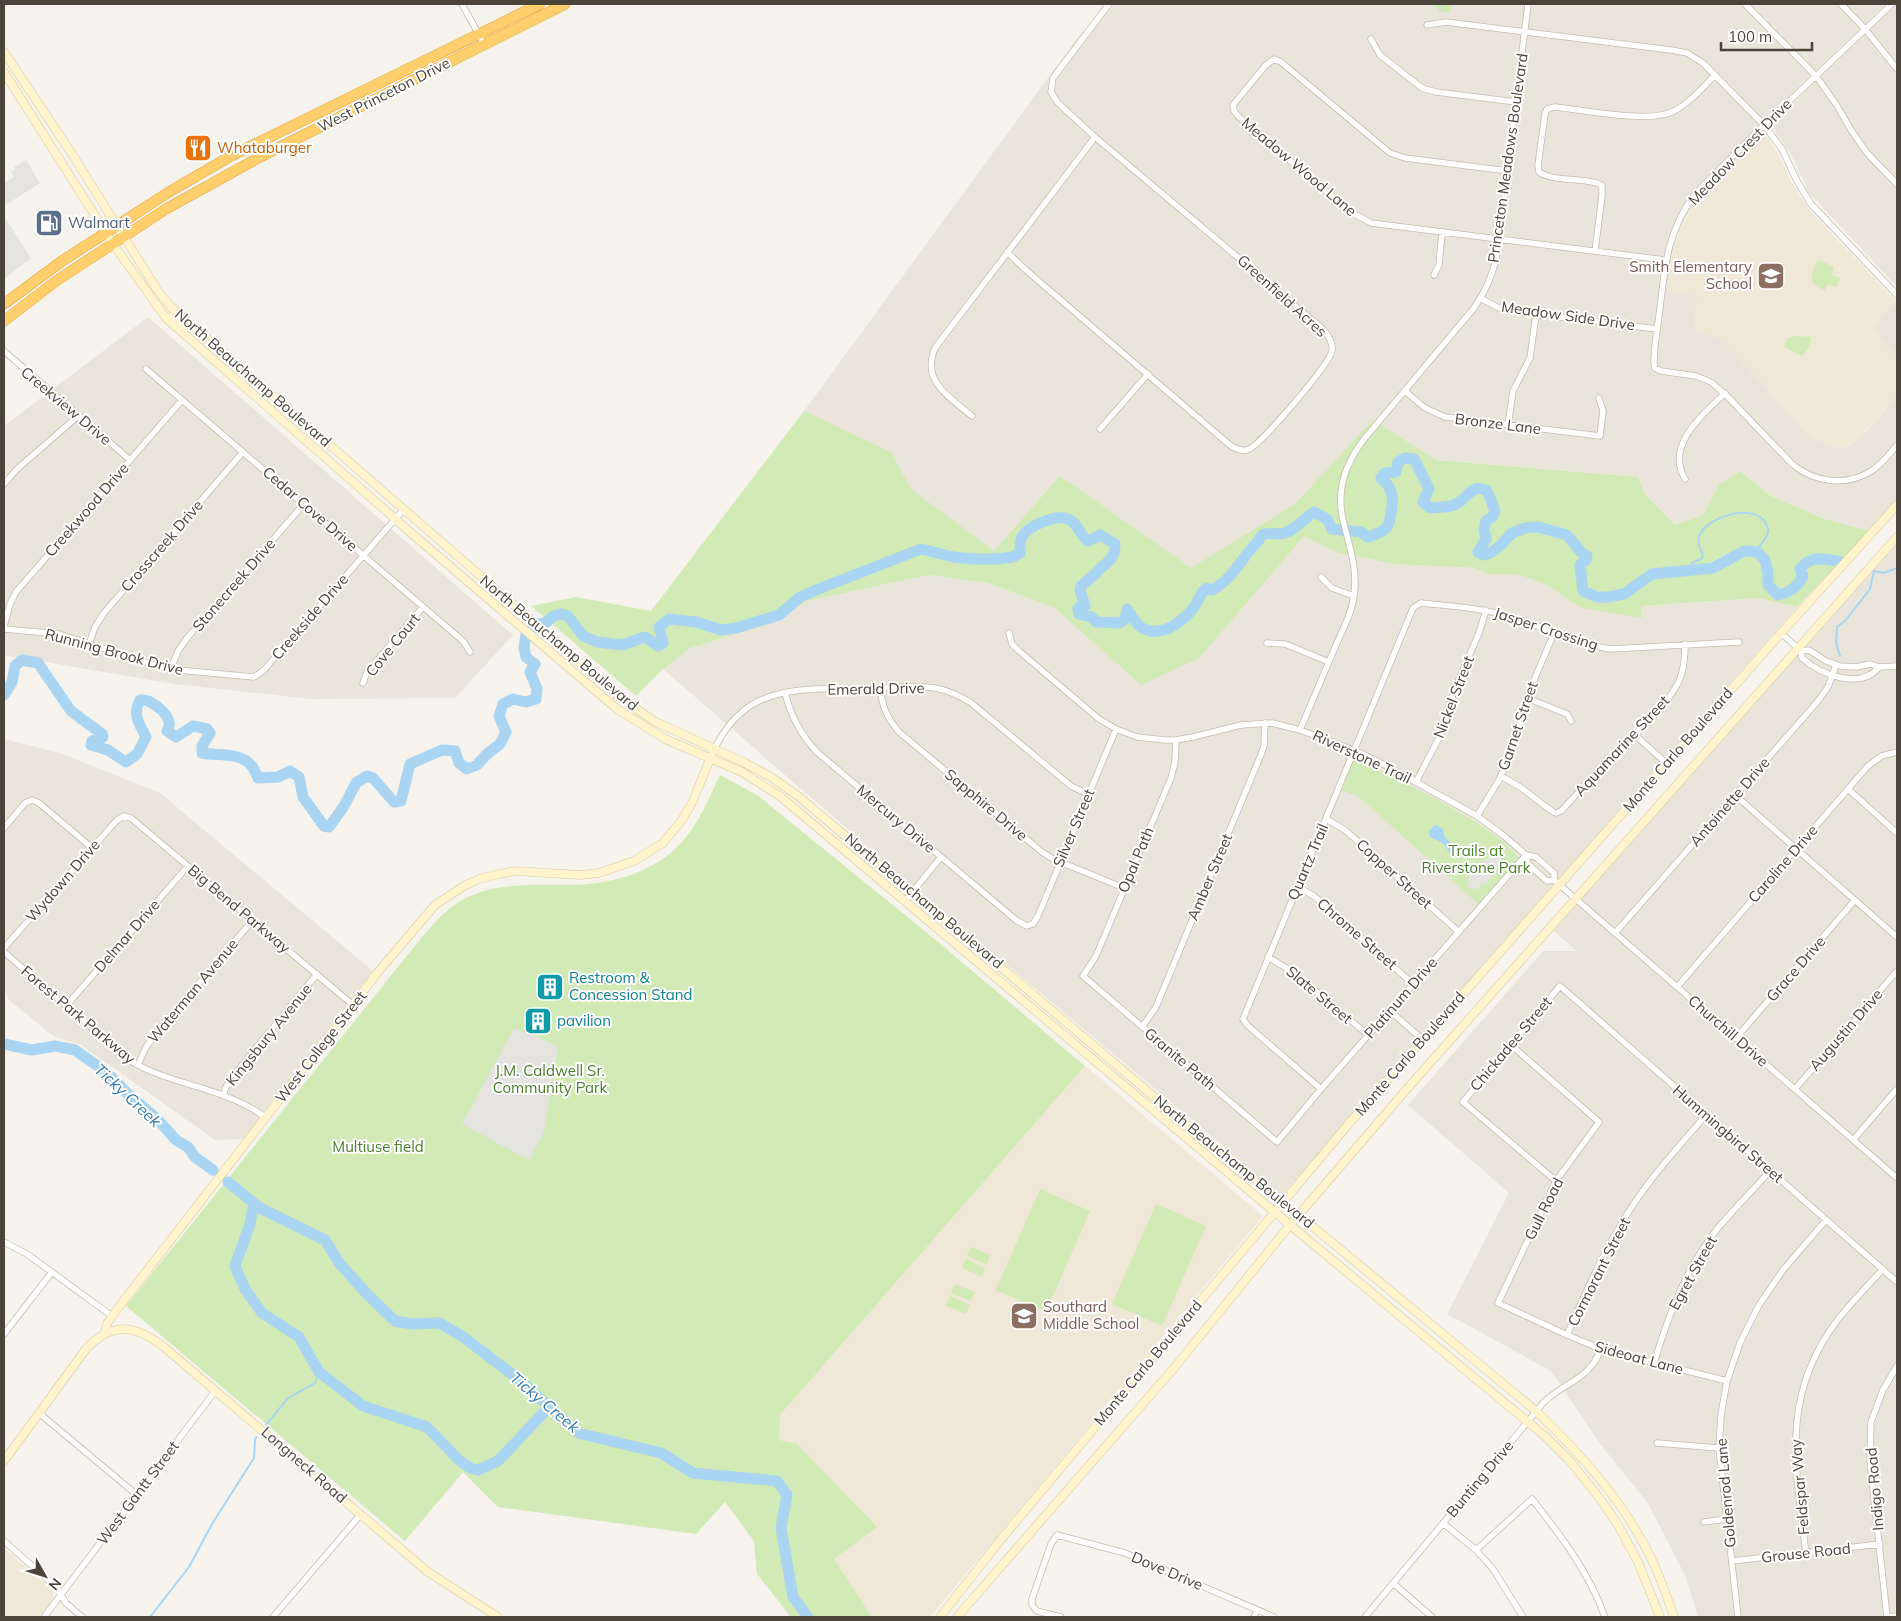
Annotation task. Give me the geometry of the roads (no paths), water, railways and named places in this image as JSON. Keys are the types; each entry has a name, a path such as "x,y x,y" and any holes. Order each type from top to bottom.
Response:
{"highway":[{"name":"West Princeton Drive","path":"4,304 62,261 106,232 231,156 540,4"},
{"name":"West Princeton Drive","path":"4,321 56,281 166,209 258,158 565,4"},
{"path":"329,109 334,120"}],"street":[{"path":"462,4 484,44"},
{"name":"Greenfield Acres","path":"1007,252 1231,446 1239,450 1247,450 1260,441 1320,373 1332,354 1331,343 1324,330 1095,137 1054,99 1051,88 1056,72 1109,4"},
{"name":"Princeton Meadows Boulevard","path":"1300,730 1350,612 1354,596 1355,566 1341,508 1343,482 1352,457 1365,438 1474,308 1493,269 1499,240 1528,4"},
{"path":"1745,4 1816,76 1867,153 1897,184"},
{"path":"1841,4 1866,29 1897,68"},
{"name":"Meadow Crest Drive","path":"1725,393 1711,382 1702,378 1655,368 1654,359 1665,260 1677,222 1695,194 1764,125 1892,4"},
{"path":"1427,25 1446,22 1682,52 1698,59 1764,125 1782,149 1797,181 1811,204 1897,295"},
{"path":"1371,39 1380,55 1422,88 1436,92 1516,102"},
{"name":"North Beauchamp Boulevard","path":"4,52 118,225 164,300 622,699 654,721 745,763 785,787 913,892 1209,1142 1536,1411 1578,1454 1607,1488 1628,1518 1650,1556 1674,1617"},
{"name":"Meadow Wood Lane","path":"1508,171 1412,159 1390,153 1281,62 1274,59 1264,66 1238,97 1233,108 1239,117 1360,218 1376,225 1665,260"},
{"name":"North Beauchamp Boulevard","path":"4,72 113,244 166,318 593,690 653,733 742,772 781,796 1275,1213 1528,1421 1570,1461 1618,1525 1638,1562 1660,1617"},
{"path":"1595,251 1602,185 1590,181 1547,176 1539,172 1538,165 1547,109 1555,107 1643,117 1663,116 1682,106 1715,75"},
{"path":"29,112 39,106"},
{"path":"972,416 938,386 932,374 931,361 939,341 1095,137"},
{"path":"1434,275 1439,265 1442,233"},
{"name":"Meadow Side Drive","path":"1480,298 1504,310 1657,329"},
{"path":"1508,425 1513,392 1530,358 1536,314"},
{"path":"166,318 170,316 186,328 192,326"},
{"name":"Creekview Drive","path":"4,351 130,460"},
{"name":"Cedar Cove Drive","path":"146,369 423,607 463,642 470,652"},
{"path":"1100,429 1148,374"},
{"name":"Bronze Lane","path":"1405,391 1425,408 1441,416 1600,436 1603,411 1599,398"},
{"path":"1685,479 1680,464 1682,445 1686,435 1695,422 1725,393 1792,464 1799,470 1819,479 1838,481 1862,476 1879,465 1897,445"},
{"name":"Creekwood Drive","path":"4,628 10,604 16,592 182,400"},
{"path":"4,484 16,470 78,416"},
{"name":"Crosscreek Drive","path":"89,644 95,627 104,612 243,452"},
{"name":"Stonecreek Drive","path":"171,670 178,651 187,638 304,504"},
{"name":"Monte Carlo Boulevard","path":"940,1617 998,1543 1275,1213 1557,882 1897,506"},
{"name":"Creekside Drive","path":"254,677 264,670 403,510"},
{"name":"Monte Carlo Boulevard","path":"957,1617 1174,1368 1298,1215 1413,1082 1897,537"},
{"path":"1321,577 1328,586 1354,596"},
{"name":"Jasper Crossing","path":"1413,608 1422,603 1486,610 1524,621 1585,644 1610,649 1739,642"},
{"name":"Cove Court","path":"363,683 367,672 423,607"},
{"name":"Quartz Trail","path":"1321,1089 1247,1025 1243,1019 1413,608"},
{"name":"Nickel Street","path":"1416,782 1440,736 1454,690 1480,633 1486,610"},
{"name":"Running Brook Drive","path":"4,628 59,634 171,670 254,677"},
{"name":"Riverstone Trail","path":"1009,633 1012,644 1019,651 1091,712 1116,730 1147,739 1176,740 1241,725 1265,723 1278,724 1300,730 1354,750 1477,816 1526,855 1536,857 1554,873 1557,882 1547,881 1528,864 1526,855"},
{"name":"Garnet Street","path":"1477,816 1501,776 1512,751 1527,698 1554,633"},
{"path":"1781,633 1799,649 1802,658 1832,675 1861,678 1873,675 1879,667"},
{"path":"1267,643 1285,644 1329,662"},
{"name":"Aquamarine Street","path":"1501,776 1556,813 1567,805 1601,767 1635,735 1678,684 1684,665 1686,644"},
{"path":"1799,649 1809,650 1836,665 1856,667 1870,664 1879,667 1897,666"},
{"name":"Antoinette Drive","path":"1615,933 1818,701 1828,687 1836,665"},
{"name":"Sapphire Drive","path":"880,688 884,709 890,721 899,732 1042,852 1060,862 1124,888"},
{"name":"Emerald Drive","path":"714,750 726,729 738,716 761,700 785,693 805,690 930,688 959,695 981,710 1071,786 1088,794"},
{"name":"Mercury Drive","path":"785,693 796,725 813,748 1016,920 1030,926"},
{"path":"1527,698 1567,714 1570,721"},
{"name":"Amber Street","path":"1142,1027 1156,1006 1260,757 1264,746 1265,723"},
{"name":"Silver Street","path":"1030,926 1035,921 1116,730"},
{"path":"1635,735 1666,763"},
{"name":"Opal Path","path":"1083,976 1093,963 1174,770 1176,740"},
{"name":"West College Street","path":"4,1461 86,1349 105,1333 106,1324 112,1316 353,1004 425,915 451,893 479,879 516,871 580,875 599,873 634,861 649,853 673,832 688,811 714,750"},
{"name":"Caroline Drive","path":"1677,987 1876,759 1886,754 1897,752"},
{"path":"1848,790 1897,833"},
{"path":"1736,796 1897,937"},
{"path":"4,828 25,803 32,800 39,803 92,848"},
{"name":"Big Bend Parkway","path":"124,816 131,818 353,1004"},
{"name":"Wydown Drive","path":"4,948 117,820 124,816"},
{"name":"Copper Street","path":"1326,819 1345,830 1459,932"},
{"name":"Platinum Drive","path":"1277,1142 1526,855"},
{"path":"905,901 942,858"},
{"name":"Delmar Drive","path":"66,1006 188,866"},
{"name":"Churchill Drive","path":"1557,882 1897,1178"},
{"name":"Chrome Street","path":"1298,886 1314,896 1413,984"},
{"name":"Grace Drive","path":"1736,1038 1855,900"},
{"name":"Waterman Avenue","path":"138,1065 146,1047 157,1032 253,920"},
{"name":"Forest Park Parkway","path":"4,952 121,1054 138,1065 151,1072 243,1103 266,1118"},
{"name":"Slate Street","path":"1268,957 1294,972 1368,1036"},
{"name":"Augustin Drive","path":"1795,1089 1897,971"},
{"name":"Kingsbury Avenue","path":"223,1096 226,1087 234,1075 317,974"},
{"name":"Granite Path","path":"1083,976 1277,1142"},
{"name":"Chickadee Street","path":"1556,1182 1463,1102 1560,986"},
{"name":"Hummingbird Street","path":"1560,986 1897,1282"},
{"path":"1390,1011 1422,1039"},
{"name":"Gull Road","path":"1498,1303 1556,1182 1600,1122 1511,1045"},
{"path":"1853,1140 1897,1089"},
{"name":"Cormorant Street","path":"1567,1336 1597,1269 1620,1225 1648,1184 1706,1115"},
{"name":"Egret Street","path":"1654,1363 1667,1320 1679,1292 1698,1258 1718,1229 1770,1171"},
{"name":"Goldenrod Lane","path":"1738,1617 1719,1448 1721,1415 1727,1381 1740,1343 1759,1305 1783,1270 1826,1220"},
{"path":"4,1242 22,1251 112,1316"},
{"name":"Feldspar Way","path":"1806,1552 1794,1442 1797,1408 1806,1378 1820,1347 1839,1318 1883,1269"},
{"path":"4,1334 52,1272"},
{"name":"Sideoat Lane","path":"1498,1303 1567,1336 1601,1349 1727,1381"},
{"name":"Longneck Road","path":"105,1333 128,1329 147,1335 164,1347 428,1572 498,1617"},
{"name":"Bunting Drive","path":"1364,1617 1536,1411 1554,1392 1585,1374 1592,1367 1601,1349"},
{"name":"Indigo Road","path":"1887,1617 1870,1461 1871,1422 1883,1390 1897,1366"},
{"name":"West Gantt Street","path":"44,1617 216,1390"},
{"path":"39,1413 137,1494"},
{"path":"1657,1443 1719,1448"},
{"path":"1476,1550 1532,1499 1562,1536 1581,1566 1598,1598 1605,1617"},
{"path":"273,1617 361,1514"},
{"path":"1704,1522 1727,1519"},
{"path":"1443,1523 1476,1550 1493,1569 1523,1617"},
{"name":"Dove Drive","path":"1061,1617 1036,1611 1032,1605 1032,1599 1051,1544 1057,1536 1125,1553 1274,1617"},
{"path":"4,1542 57,1588 60,1596 82,1617"},
{"name":"Grouse Road","path":"1732,1561 1880,1544"},
{"path":"1393,1583 1432,1617"},
{"path":"1254,1617 1257,1610"},
{"path":"1887,1617 1897,1616"}],"water":[{"path":"1436,825 1443,829 1445,838 1457,852 1453,857 1443,843 1430,837 1429,830"}],"waterway":[{"path":"4,695 12,682 15,666 22,660 38,663 71,711 102,734 103,737 92,741 91,745 108,750 126,762 137,754 146,737 137,719 137,710 140,700 148,701 166,715 169,724 167,731 176,737 193,726 207,729 210,733 202,746 202,753 227,755 245,760 250,764 258,778 278,777 290,771 299,777 303,797 324,826 329,827 344,806 356,783 367,776 373,778 394,802 401,801 410,764 442,750 455,751 459,763 467,769 477,765 500,744 506,732 499,716 503,704 513,699 526,702 536,699 537,689 530,672 535,664 526,657 524,648 526,634 537,624 546,623 553,616 561,614 568,616 583,636 597,642 622,645 645,637 658,646 663,643 659,627 669,619 696,622 721,630 736,628 779,615 800,597 921,549 953,557 973,559 1013,557 1020,553 1022,537 1031,528 1051,519 1065,518 1070,520 1088,541 1100,535 1115,544 1114,553 1110,559 1081,586 1080,590 1085,606 1078,609 1079,614 1092,617 1096,622 1120,623 1125,619 1127,609 1140,626 1149,631 1165,629 1180,622 1192,610 1203,591 1207,588 1212,590 1227,579 1262,535 1285,533 1314,512 1327,519 1332,529 1361,532 1368,537 1382,531 1389,522 1392,498 1388,486 1381,478 1385,473 1396,472 1398,462 1405,458 1414,459 1429,489 1423,502 1430,508 1455,505 1477,488 1486,490 1495,511 1493,516 1486,521 1484,530 1486,539 1478,552 1484,555 1492,552 1512,533 1525,528 1538,527 1567,535 1581,552 1587,556 1586,560 1580,565 1583,591 1597,597 1624,594 1652,574 1713,568 1744,551 1757,552 1765,560 1768,572 1768,585 1778,595 1790,591 1796,586 1803,576 1800,569 1808,562 1817,559 1838,561"},
{"path":"1686,571 1692,563 1703,556 1699,544 1699,537 1703,529 1722,517 1733,514 1745,513 1755,515 1763,520 1768,532 1757,552"},
{"path":"1840,656 1836,643 1837,627 1845,621 1870,589 1874,571 1884,573 1897,568"},
{"name":"Ticky Creek","path":"4,1044 32,1050 55,1046 75,1050 106,1072 157,1119 176,1140 188,1147 195,1157 213,1170"},
{"name":"Ticky Creek","path":"228,1182 260,1208 325,1240 340,1264 395,1321 412,1324 439,1323 462,1336 522,1382 578,1433 661,1453 693,1473 777,1481 787,1495 781,1528 793,1597 808,1617"},
{"path":"254,1203 250,1224 235,1266 245,1289 262,1313 299,1337 319,1372 363,1406 427,1427 459,1460 470,1468 478,1470 498,1461 550,1406"},
{"path":"266,1425 288,1398 315,1383 319,1372"},
{"path":"150,1617 189,1567 212,1524 254,1458 256,1437"}],"place":[{"name":"Whataburger","path":"198,148"},
{"name":"Walmart","path":"49,223"},
{"name":"Smith Elementary School","path":"1771,276"},
{"name":"Restroom & Concession Stand","path":"550,987"},
{"name":"pavilion","path":"538,1021"},
{"name":"Southard Middle School","path":"1024,1316"}],"park label":[{"name":"Trails at Riverstone Park","path":"1476,860"},
{"name":"J.M. Caldwell Sr. Community Park","path":"550,1080"},
{"name":"Multiuse field","path":"378,1147"}]}
